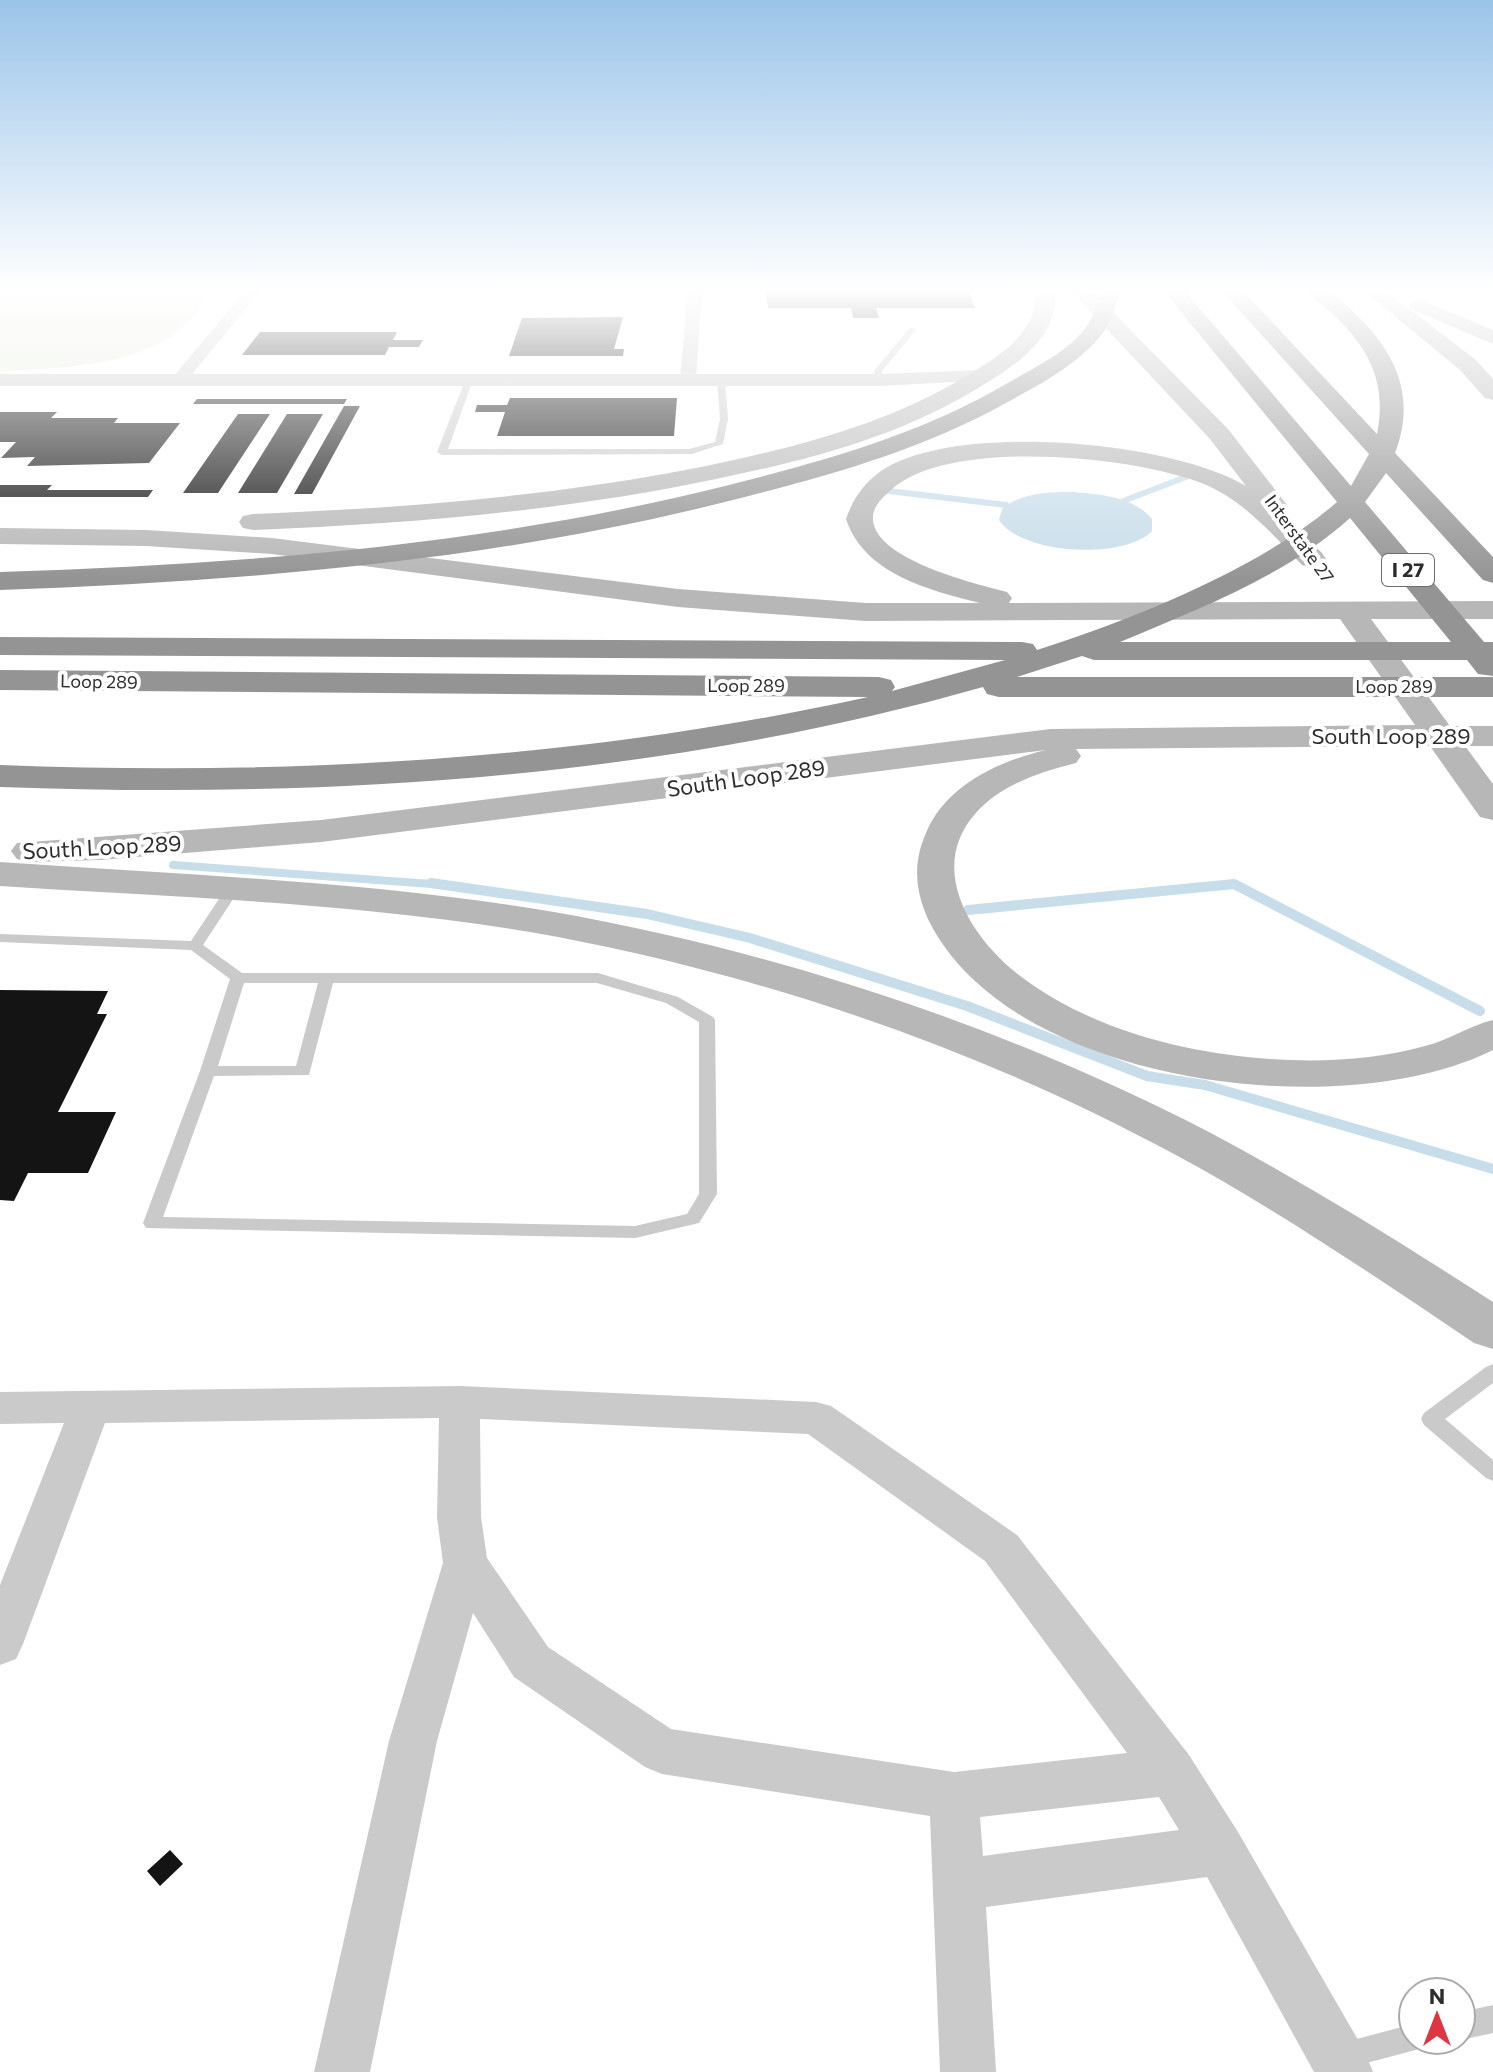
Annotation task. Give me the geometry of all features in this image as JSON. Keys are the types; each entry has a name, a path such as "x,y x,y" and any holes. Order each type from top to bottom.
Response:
{"highway":[{"path":"0,581 143,577 343,561 554,532 751,488 881,449 989,404 1016,387"},
{"name":"I 27","path":"1254,387 1493,672"},
{"name":"I 27","path":"1320,387 1493,574"},
{"path":"0,776 104,781 252,782 396,775 560,760 693,742 863,710 1045,659 1161,616 1321,531 1365,491 1389,442 1395,414 1391,387"},
{"name":"Loop 289","path":"0,646 772,652 1493,651"},
{"name":"Loop 289","path":"0,680 482,686 1493,687"}],"main road":[{"path":"0,533 417,515 540,502 673,481 792,455 861,433 928,406 964,387"},
{"name":"Interstate 27","path":"1174,387 1241,458 1493,809"},
{"path":"1118,611 1008,600 922,576 901,566 864,534 860,511 864,501 880,485 905,470 927,463 1005,450 1088,451 1156,462 1212,478 1255,503 1312,559"},
{"path":"0,533 272,546 678,598 797,608 936,613 1493,610"},
{"path":"1234,735 1099,749 1050,758 1019,769 980,789 962,805 945,827 937,861 937,885 942,907 966,947 988,970 1054,1016 1149,1052 1202,1064 1290,1073 1383,1068 1431,1060 1493,1033"},
{"name":"South Loop 289","path":"0,851 99,849 306,832 1051,739 1234,735 1493,736"},
{"path":"0,874 416,905 549,924 719,961 872,1007 1089,1093 1188,1141 1280,1193 1493,1329"}],"street":[{"path":"904,387 922,396 928,406"},
{"path":"342,2072 413,1741 465,1563 459,1517 460,1402"},
{"path":"0,1408 460,1402 816,1418 1001,1548 1171,1772 1220,1850 1342,2064"},
{"path":"0,1644 90,1409"},
{"path":"465,1563 531,1662 662,1751 954,1796 1171,1772"},
{"path":"954,1796 968,2072"},
{"path":"959,1885 1220,1850"}],"lane":[{"path":"466,387 442,452 689,452 719,444 724,419 722,387"},
{"path":"195,946 232,890"},
{"path":"0,938 195,946 238,978 598,978 672,1000 707,1020 708,1194 693,1219 635,1232 152,1223 208,1071 238,978"},
{"path":"208,1071 303,1071 327,978"},
{"path":"1493,1372 1431,1419 1493,1472"},
{"path":"1342,2064 1397,2044"}],"water":[{"path":"1071,492 1114,498 1135,505 1152,519 1152,531 1120,546 1074,550 1029,541 1011,532 999,520 1002,509 1017,500 1044,493"}],"building":[{"path":"510,398 677,398 674,436 497,436 505,412 475,412 477,405 507,405"},
{"path":"197,399 347,399 344,404 193,404"},
{"path":"344,406 360,406 312,494 294,494"},
{"path":"0,412 57,412 51,418 118,418 114,423 180,423 149,463 27,466 35,457 1,458 16,442 0,442"},
{"path":"238,414 270,414 218,493 183,493"},
{"path":"287,414 323,414 277,493 238,493"},
{"path":"0,485 52,485 47,490 153,490 148,497 0,497"},
{"path":"0,990 108,991 97,1014 107,1014 58,1112 116,1112 88,1173 28,1173 14,1201 0,1200"},
{"path":"170,1850 183,1864 160,1886 147,1871"}],"waterway":[{"path":"1123,501 1186,477"},
{"path":"889,491 1006,505"},
{"path":"173,865 445,885"},
{"path":"431,883 445,885"},
{"path":"445,885 647,914 750,938 967,1006 1147,1076 1205,1085 1493,1169"},
{"path":"968,910 1224,885"},
{"path":"1224,885 1236,885"},
{"path":"1224,885 1236,885"},
{"path":"1236,885 1480,1011"}]}
